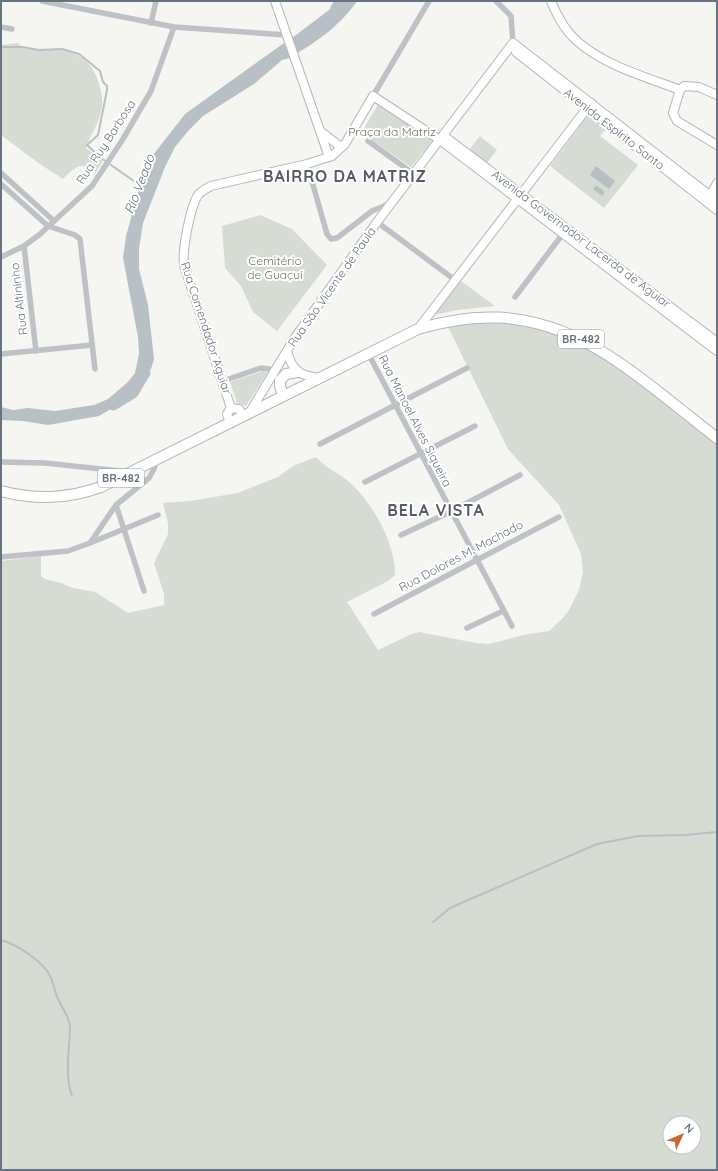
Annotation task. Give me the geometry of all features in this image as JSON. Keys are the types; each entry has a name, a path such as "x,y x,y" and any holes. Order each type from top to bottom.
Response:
{"highway":[{"name":"BR-482","path":"1,491 32,497 68,496 101,487 156,461 283,395 418,329 448,322 489,318 528,320 562,330 586,342 608,355 717,438"},
{"path":"283,395 280,380 286,374 298,372"}],"street":[{"path":"42,1 151,24 287,38"},
{"path":"151,24 156,1"},
{"path":"275,1 329,157 341,147 429,1"},
{"path":"496,1 511,16 512,46"},
{"path":"551,1 568,32 586,48 610,62 680,90"},
{"path":"1,27 12,29"},
{"name":"Rua Ruy Barbosa","path":"1,257 24,246 82,197 106,166 151,91 174,27"},
{"name":"Avenida Espírito Santo","path":"512,46 709,199 717,207"},
{"name":"Rua São Vicente de Paula","path":"247,414 287,351 377,222 512,46"},
{"path":"717,95 699,87 687,85 680,90 673,113 674,119 717,145"},
{"path":"373,96 442,138"},
{"path":"418,329 589,106"},
{"path":"320,130 341,147"},
{"name":"Avenida Governador Lacerda de Aguiar","path":"442,138 717,342"},
{"path":"368,141 414,174"},
{"name":"Rua Comendador Aguiar","path":"231,408 184,265 184,248 195,202 199,194 210,186 307,164 329,157"},
{"path":"307,164 327,234 331,239 337,238 372,210 391,203"},
{"path":"1,173 54,221"},
{"path":"709,199 717,182"},
{"path":"1,184 48,226 75,235 80,239 95,369"},
{"path":"377,222 455,280"},
{"path":"515,297 566,230"},
{"name":"Avenida Governador Lacerda de Aguiar","path":"566,230 717,350"},
{"name":"Rua Altininho","path":"24,246 36,351"},
{"path":"1,354 92,345"},
{"path":"287,351 290,361 298,372 306,376 320,378"},
{"name":"Rua Manoel Alves Siqueira","path":"368,353 450,512 512,626"},
{"path":"223,381 262,368 276,370"},
{"path":"320,444 467,368"},
{"path":"230,423 227,414 231,408 239,409 247,414"},
{"path":"365,482 475,426"},
{"path":"90,543 116,505 149,478 154,470 156,461"},
{"path":"1,462 46,463 131,472"},
{"path":"401,535 450,512 520,475"},
{"path":"116,505 144,591"},
{"path":"1,557 68,551 158,515"},
{"name":"Rua Dolores M. Machado","path":"374,614 559,517"},
{"path":"467,628 503,611"}],"green space":[{"path":"18,43 24,49 46,49 67,52 84,60 91,67 97,78 102,98 100,116 86,148 103,161 96,172 86,167 78,166 63,179 1,135 1,45"},
{"name":"Praça da Matriz","path":"379,103 432,141 411,167 361,133"},
{"path":"589,114 606,129 600,136 638,165 604,208 550,166"},
{"path":"480,136 497,150 486,164 469,150"},
{"name":"Cemitério de Guaçuí","path":"260,215 292,229 327,265 277,331 253,312 241,286 225,268 222,226"},
{"path":"461,281 495,306 458,310 434,315"},
{"path":"505,322 527,324 589,346 717,441 717,1170 1,1170 1,561 41,556 41,576 45,579 73,588 95,592 128,613 164,605 164,594 154,563 168,534 168,523 163,503 190,501 238,493 278,477 293,466 316,457 325,466 353,485 379,521 391,548 395,575 388,581 347,602 378,650 419,632 476,643 489,644 523,635 549,631 569,610 579,590 583,572 581,554 559,505 508,449 448,327 479,323"},
{"path":"263,371 268,372 246,406 237,403 230,382"}],"shaded area":[{"path":"334,1 357,1 338,24 314,43 297,53 292,38 329,10"},
{"path":"284,43 290,58 282,60 254,84 203,116 175,147 165,167 143,223 139,249 139,269 148,305 154,359 151,369 141,384 118,405 99,416 48,425 23,421 1,420 1,407 13,410 28,408 55,411 94,405 108,399 128,382 135,373 139,354 138,337 123,258 126,236 142,179 153,155 185,114"},
{"path":"596,166 615,181 609,189 590,175"},
{"path":"596,185 605,192 602,196 593,189"}],"waterway":[{"path":"1,47 22,47 39,50 62,49 79,54 100,71 103,82 107,86 107,90 98,135 87,145 101,158 141,186"},
{"name":"Rio Veado","path":"113,405 133,393 145,373"},
{"path":"433,922 450,908 597,844 638,836 685,835 717,832"},
{"path":"1,940 14,945 29,954 43,966 51,978 70,1026 68,1079 72,1096"}],"district":[{"name":"BAIRRO DA MATRIZ","path":"345,176"},
{"name":"BELA VISTA","path":"436,510"}]}
